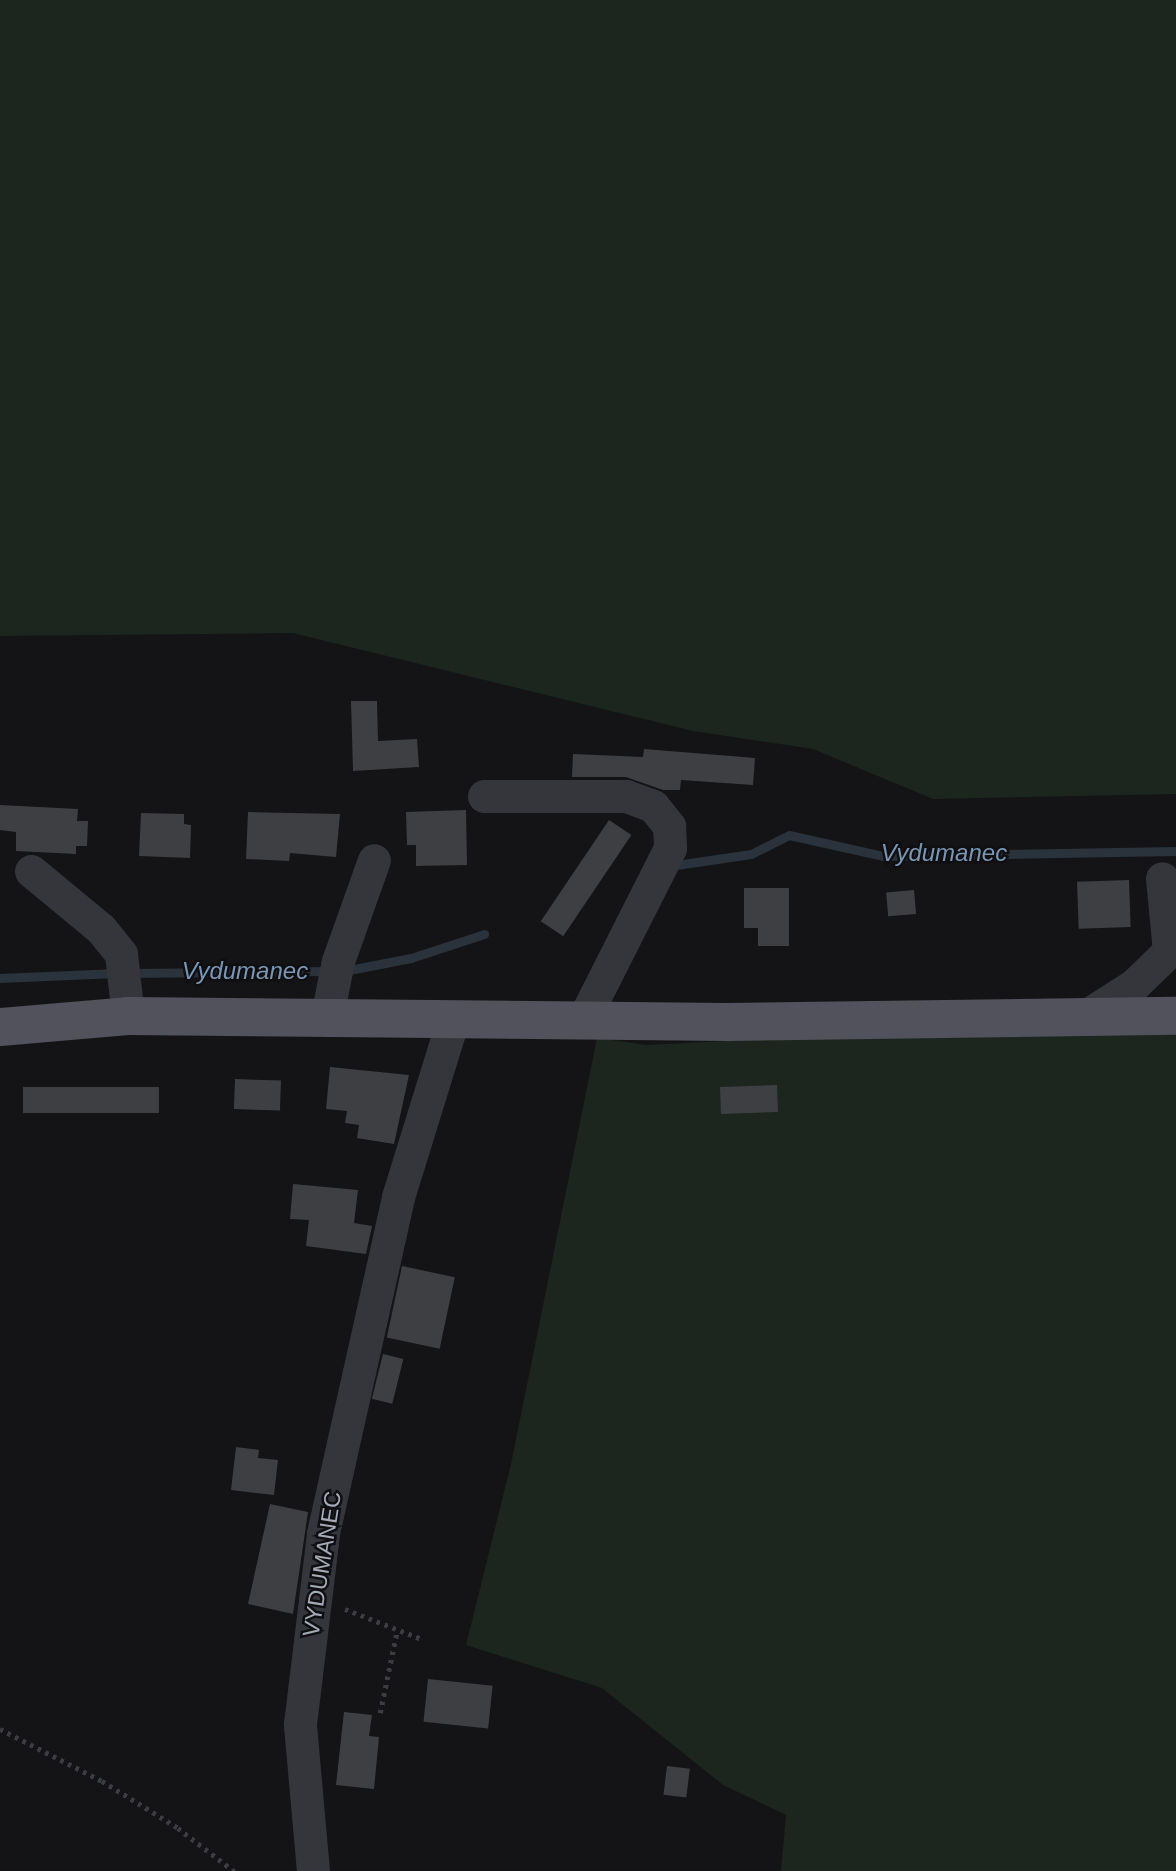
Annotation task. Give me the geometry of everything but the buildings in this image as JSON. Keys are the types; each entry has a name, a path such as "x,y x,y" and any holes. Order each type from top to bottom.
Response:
{"main road":[{"path":"0,1027 126,985 332,989 453,1019 582,1022 1176,1016"}],"street":[{"path":"484,796 626,796 653,806 669,826 670,848 582,1022"},
{"path":"332,989 374,860"},
{"path":"31,871 101,929 126,985"},
{"path":"1083,1017 1134,985 1169,951 1162,878"},
{"name":"VYDUMANEC","path":"313,1871 300,1724 317,1582 398,1197 453,1019"}],"path":[{"path":"317,1582 355,1616 422,1639"},
{"path":"380,1713 397,1631"},
{"path":"0,1729 102,1782 178,1828 234,1871"}],"shaded area":[{"path":"0,0 1176,0 1176,794 933,799 813,749 693,731 293,633 0,636"},
{"path":"1176,1018 1176,1871 781,1871 786,1815 723,1785 602,1688 466,1645 511,1464 597,1038 647,1045"}],"waterway":[{"name":"Vydumanec","path":"676,865 751,854 789,835 883,856 1176,851"},
{"name":"Vydumanec","path":"344,971 411,958 484,934"},
{"name":"Vydumanec","path":"131,973 330,971"},
{"name":"Vydumanec","path":"0,978 117,973"}]}
